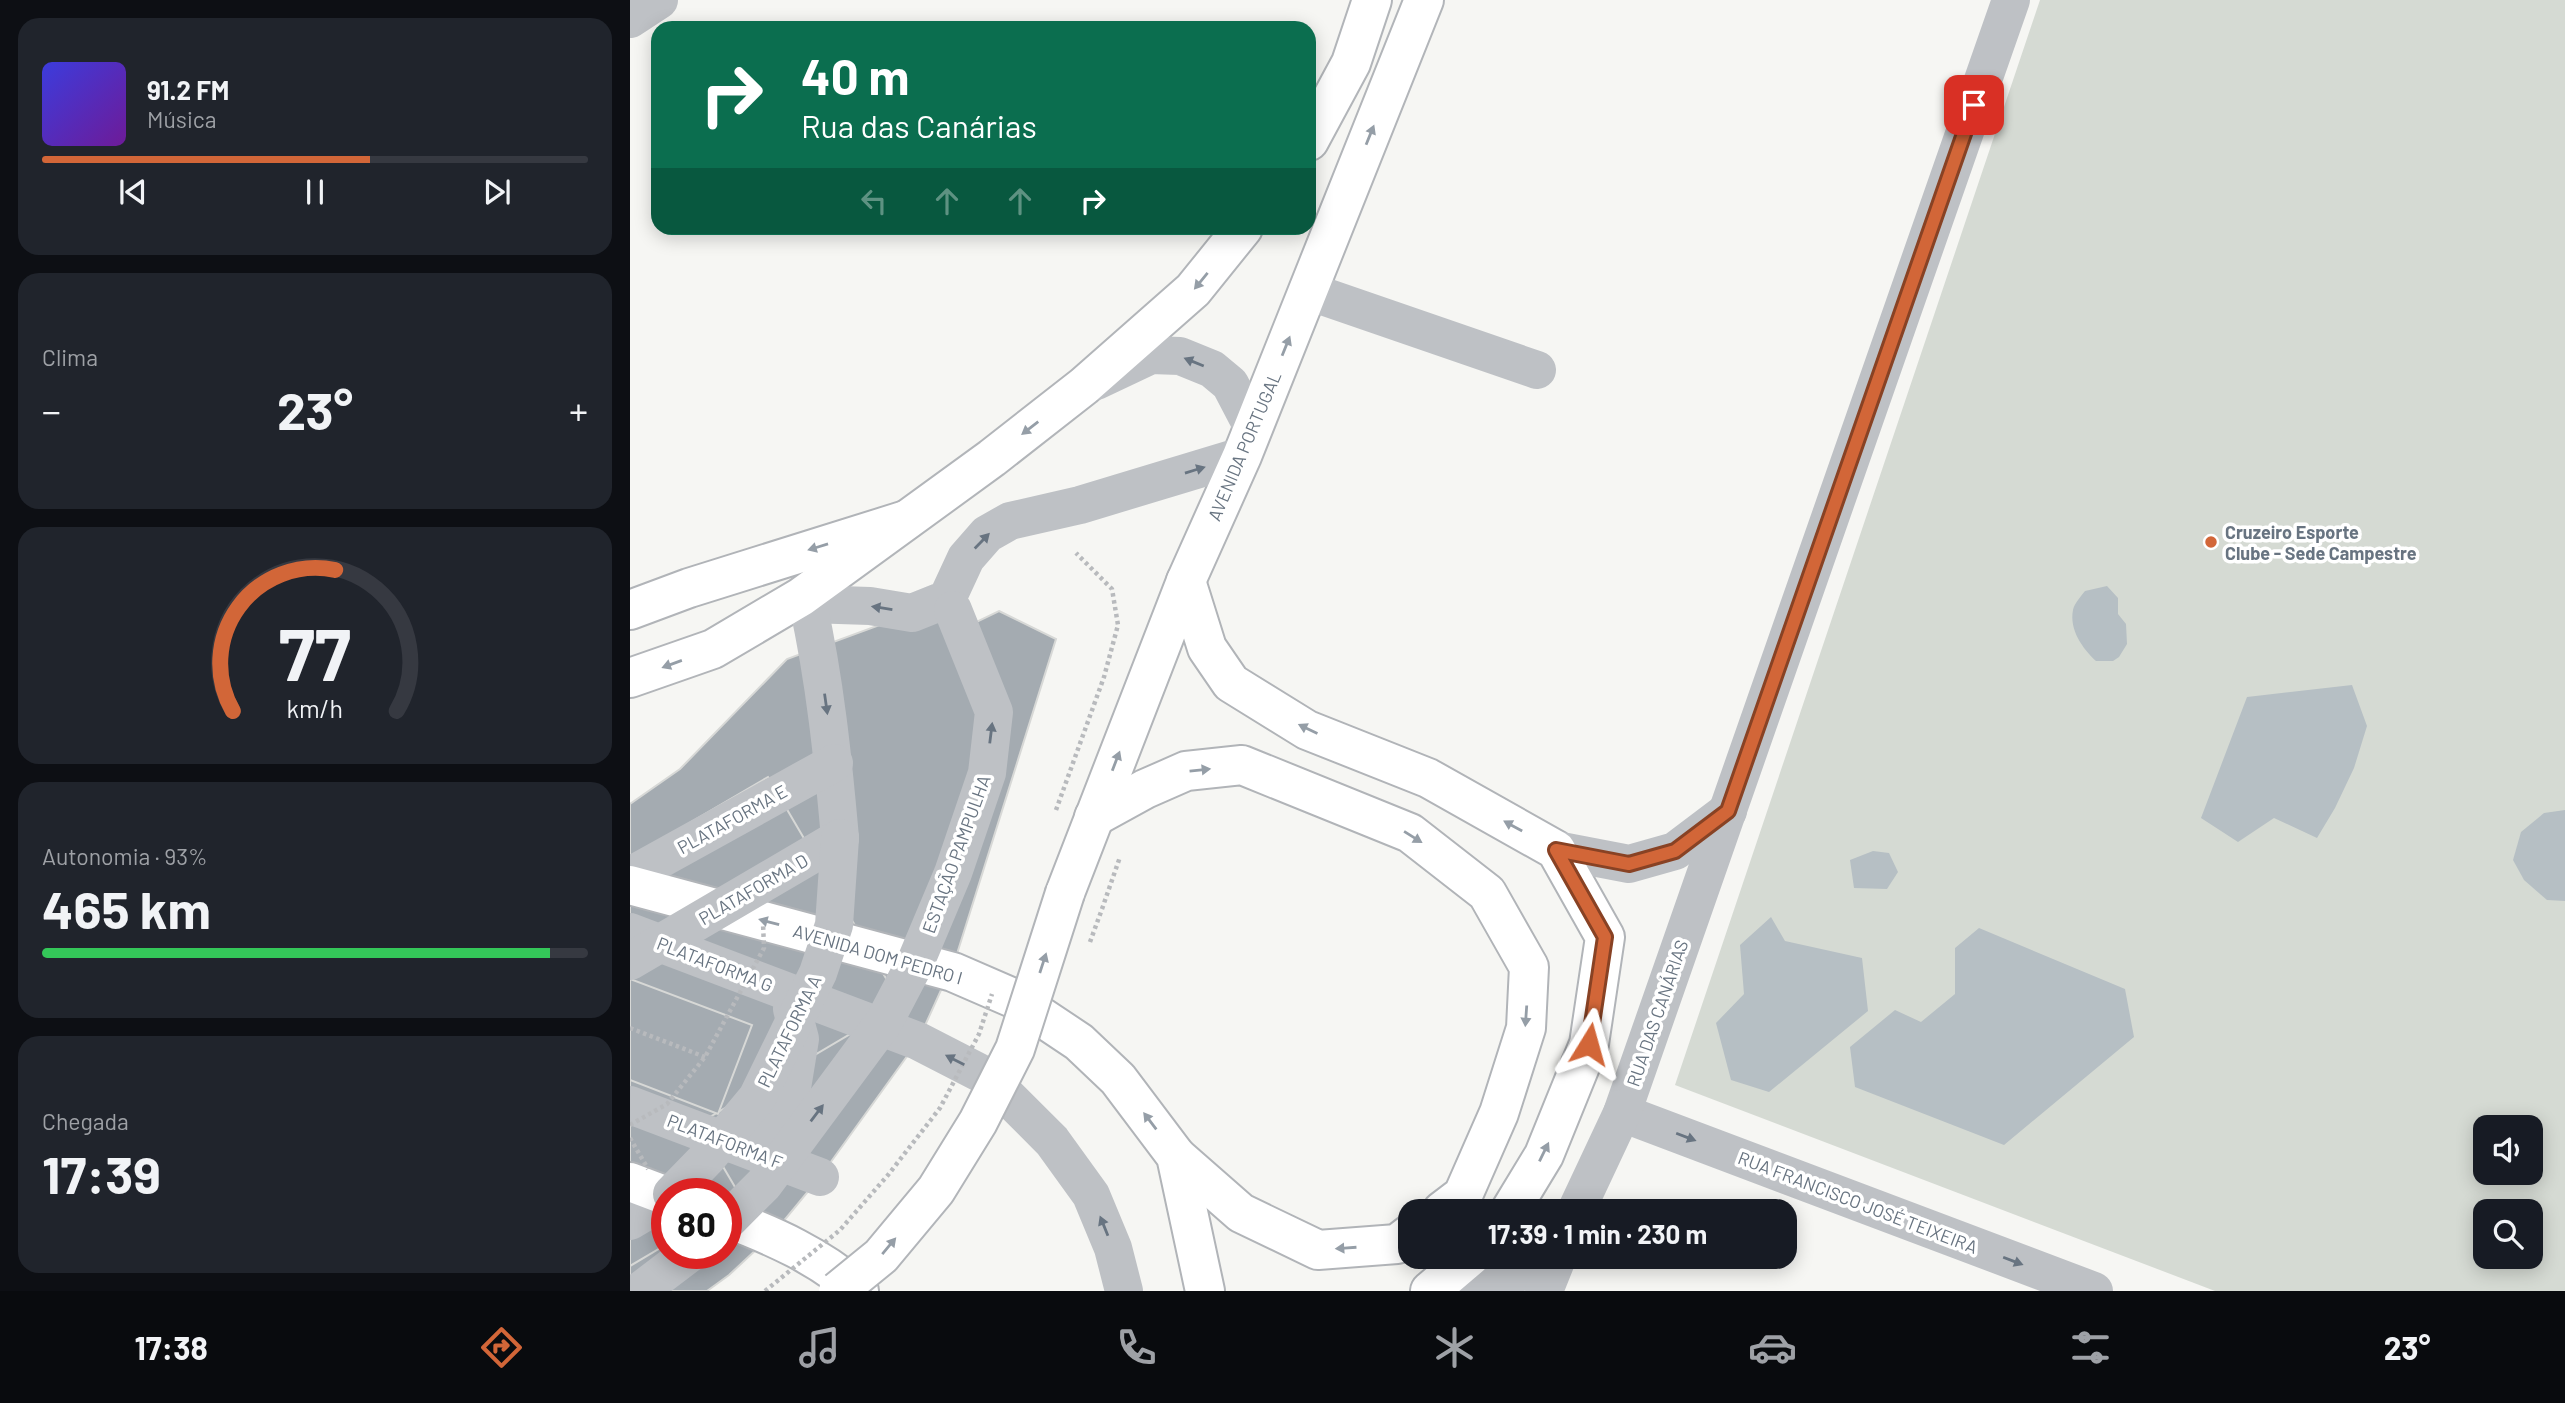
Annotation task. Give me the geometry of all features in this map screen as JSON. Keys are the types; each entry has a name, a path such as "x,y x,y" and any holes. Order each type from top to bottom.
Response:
{"main road":[{"name":"AVENIDA PORTUGAL","path":"838,1291 881,1256 936,1190 978,1122 1015,1049 1065,893 1186,581 1248,442 1424,0"},
{"path":"1316,128 1351,63 1366,2"},
{"path":"630,678 715,648 801,597 992,458 1084,386 1193,290 1237,235"},
{"path":"630,610 690,587 906,520"},
{"path":"1186,581 1207,648 1231,683 1307,730 1428,778 1556,850 1605,937 1589,1044 1544,1155 1517,1199"},
{"path":"1094,817 1145,789 1186,771 1242,765 1410,833 1487,893 1529,967 1526,1028 1499,1113 1463,1195 1458,1199"},
{"name":"AVENIDA DOM PEDRO I","path":"630,885 953,972 1013,998 1079,1042 1118,1079 1176,1156 1205,1291"},
{"path":"1176,1156 1241,1213 1318,1250 1398,1243"},
{"path":"630,1182 651,1191"},
{"path":"742,1225 774,1236 840,1274 859,1291"},
{"path":"1430,1291 1456,1269"}],"street":[{"path":"630,19 659,0"},
{"name":"RUA DAS CANÁRIAS","path":"1582,1199 1622,1113 2011,0"},
{"path":"1308,291 1537,370"},
{"path":"808,604 870,606 912,613 950,605 966,558 987,534 1010,521 1080,505 1248,442 1230,384 1212,369 1180,356 1151,355 1084,386"},
{"path":"715,648 808,604 906,520"},
{"path":"808,604 817,646 834,763 840,838"},
{"name":"ESTAÇÃO PAMPULHA","path":"742,1205 764,1184 884,1022 916,961 953,873 987,773 994,712 950,605"},
{"name":"PLATAFORMA E","path":"630,876 834,763"},
{"path":"1556,850 1629,864 1675,851 1728,811"},
{"name":"PLATAFORMA D","path":"630,961 840,838"},
{"name":"PLATAFORMA A","path":"688,1178 757,1098 818,973 834,925 840,838"},
{"name":"PLATAFORMA G","path":"630,932 918,1041 988,1077 1052,1141 1091,1195 1113,1248 1124,1291"},
{"path":"733,1144 767,1130 792,1088 800,1040 788,992"},
{"name":"PLATAFORMA F","path":"630,1105 820,1177"},
{"name":"RUA FRANCISCO JOSÉ TEIXEIRA","path":"1622,1113 2094,1291"},
{"path":"630,1221 651,1208"},
{"path":"640,1291 669,1269"},
{"path":"1475,1291 1494,1287 1522,1269"},
{"path":"1544,1291 1553,1269"}],"path":[{"path":"1055,813 1104,677 1118,625 1112,589 1076,552"},
{"path":"630,1125 667,1104 705,1057 764,948 762,885"},
{"path":"765,1291 840,1230 888,1175 940,1108 979,1034 996,981"},
{"path":"630,1028 705,1057"}],"shaded area":[{"name":"Cruzeiro Esporte Clube - Sede Campestre","path":"2040,0 2565,0 2565,1291 2215,1291 1675,1085"},
{"path":"2107,586 2118,598 2118,614 2126,624 2127,644 2113,661 2096,661 2086,651 2075,632 2073,610 2085,591"},
{"path":"2352,685 2367,726 2354,768 2317,838 2274,818 2238,842 2201,818 2247,697"},
{"path":"2565,810 2565,901 2547,900 2524,880 2513,860 2521,832 2544,813"},
{"path":"1873,851 1889,853 1898,872 1887,889 1854,888 1850,860"},
{"path":"1771,917 1785,941 1862,958 1868,1011 1769,1092 1731,1080 1716,1023 1744,994 1740,945"},
{"path":"1979,928 2125,989 2134,1037 2004,1145 1855,1087 1850,1047 1895,1010 1921,1022 1955,994 1955,948"}],"building":[{"path":"999,611 1056,639 956,957 918,1041 820,1177 773,1234 742,1263 742,1178 651,1178 651,1269 735,1269 707,1291 630,1291 630,804 680,769 787,659 912,613 962,629"},
{"path":"768,777 901,1004 698,1124 730,1178 651,1178 651,1254 630,1266 630,858"},
{"path":"630,979 752,1025 718,1114 630,1080"}],"place":[{"name":"Cruzeiro Esporte Clube - Sede Campestre","path":"2211,542"}],"route":[{"path":"1589,1044 1605,937 1556,850 1629,864 1675,851 1728,811 1974,105"}]}
